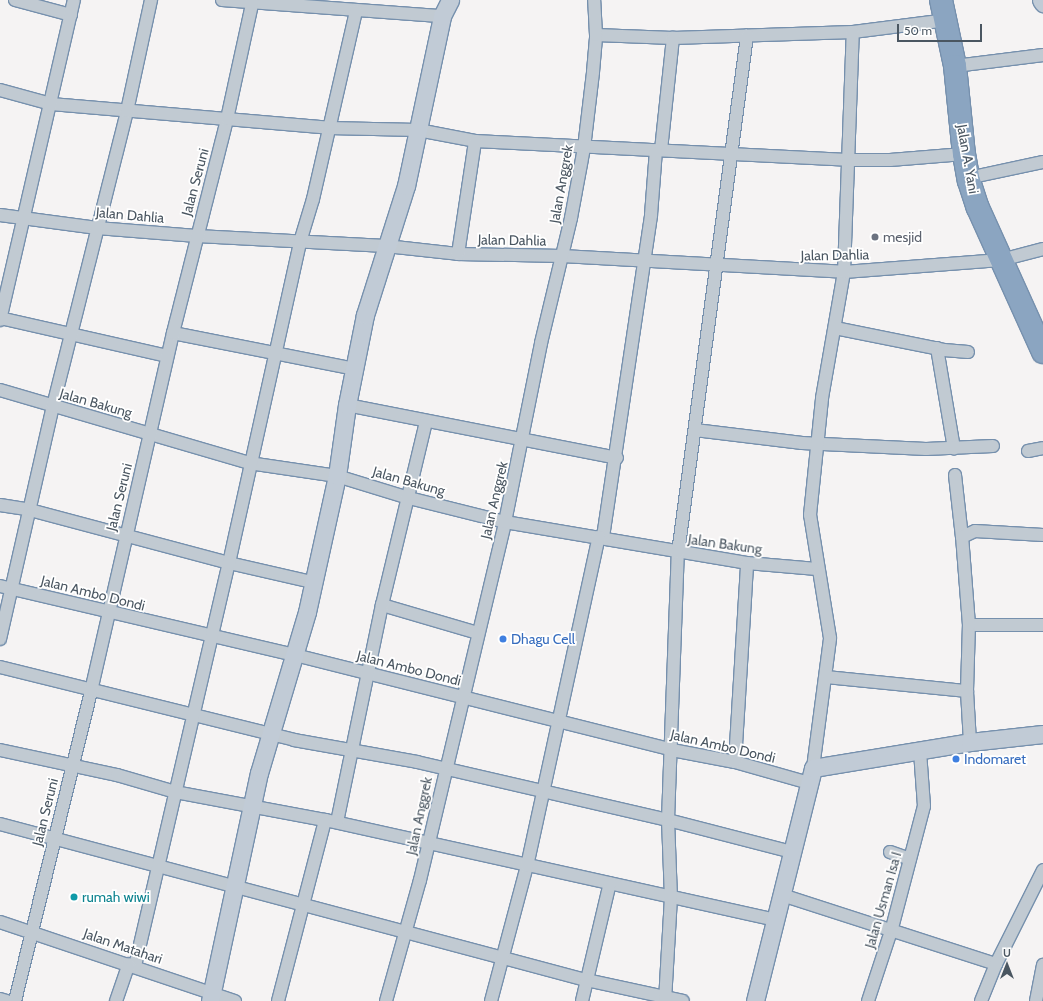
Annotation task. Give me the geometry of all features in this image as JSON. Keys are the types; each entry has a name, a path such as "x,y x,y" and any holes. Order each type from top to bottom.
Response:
{"highway":[{"name":"Jalan A. Yani","path":"941,0 947,20 955,66 964,154 968,178 978,208 1043,351"}],"street":[{"path":"15,0 71,15"},
{"path":"74,0 0,319 167,356"},
{"path":"0,639 5,587 30,510 53,406 73,335 97,228 127,111 151,0"},
{"path":"222,0 356,11 442,16"},
{"path":"211,997 269,733 295,655 337,476 347,405 374,280 406,186 442,16 450,0"},
{"name":"Jalan Anggrek","path":"386,1001 428,842 444,769 478,633 522,441 541,343 562,256 584,148 596,35 594,0"},
{"path":"1040,0 1043,3"},
{"name":"Jalan Seruni","path":"15,1001 91,691 125,535 150,434 167,356 196,236 227,119 252,2"},
{"path":"116,1001 132,965 158,865 212,638 300,242 329,128 356,11"},
{"path":"596,35 673,38 853,32 947,20"},
{"path":"755,1001 811,776 830,651 829,624 817,569 810,515 818,443 844,272 853,32"},
{"path":"665,999 671,898 668,820 672,750 678,553 695,430 714,266 733,153 747,36"},
{"path":"492,1001 501,957 527,866 601,537 617,458 642,262 651,215 673,38"},
{"path":"955,66 1043,55"},
{"path":"0,90 51,104 329,128 418,130 475,141 584,148 733,153 848,160 890,160 964,154"},
{"path":"458,254 475,141"},
{"path":"968,178 1043,162"},
{"name":"Jalan Dahlia","path":"0,215 97,228 196,236 386,246 458,254 562,256 642,262 844,272 1001,260 1043,249"},
{"path":"835,328 938,348 968,352"},
{"path":"173,333 354,368"},
{"path":"938,348 954,449"},
{"name":"Jalan Bakung","path":"0,390 250,463 337,476 409,498 504,522 601,537 678,553 747,563 817,569"},
{"path":"347,405 522,441 617,458"},
{"path":"337,822 382,605 409,498 426,422"},
{"path":"695,430 782,441 818,443 954,449 993,446"},
{"path":"1028,451 1043,448"},
{"path":"955,475 962,537 969,625 967,691 970,742"},
{"path":"0,505 30,510 229,563 312,582"},
{"path":"962,537 974,531 1043,535"},
{"path":"735,762 747,563"},
{"name":"Jalan Ambo Dondi","path":"5,587 212,638 295,655 559,720 672,750 811,776"},
{"path":"382,605 478,633"},
{"path":"969,625 1043,625"},
{"path":"0,667 91,691 269,733 444,769 668,820 792,852"},
{"path":"826,677 967,691"},
{"path":"811,776 920,751 970,742 1043,734"},
{"path":"0,750 72,764 175,792 337,822 527,866 775,920"},
{"name":"Jalan Usman Isa I","path":"868,1001 892,928 924,806 920,751"},
{"path":"278,1001 325,820"},
{"path":"0,824 54,840 235,885 404,932 586,980 665,999 683,1001"},
{"path":"890,852 910,860"},
{"path":"981,1001 996,964 1043,870"},
{"path":"582,1001 610,883"},
{"path":"782,895 860,922 892,928 996,964"},
{"name":"Jalan Matahari","path":"0,922 132,965 211,997 235,1001"},
{"path":"1036,1001 1043,965"},
{"path":"0,999 7,1001"}],"place":[{"name":"mesjid","path":"875,237"},
{"name":"Dhagu Cell","path":"503,639"},
{"name":"Indomaret","path":"956,759"},
{"name":"rumah wiwi","path":"74,897"}]}
